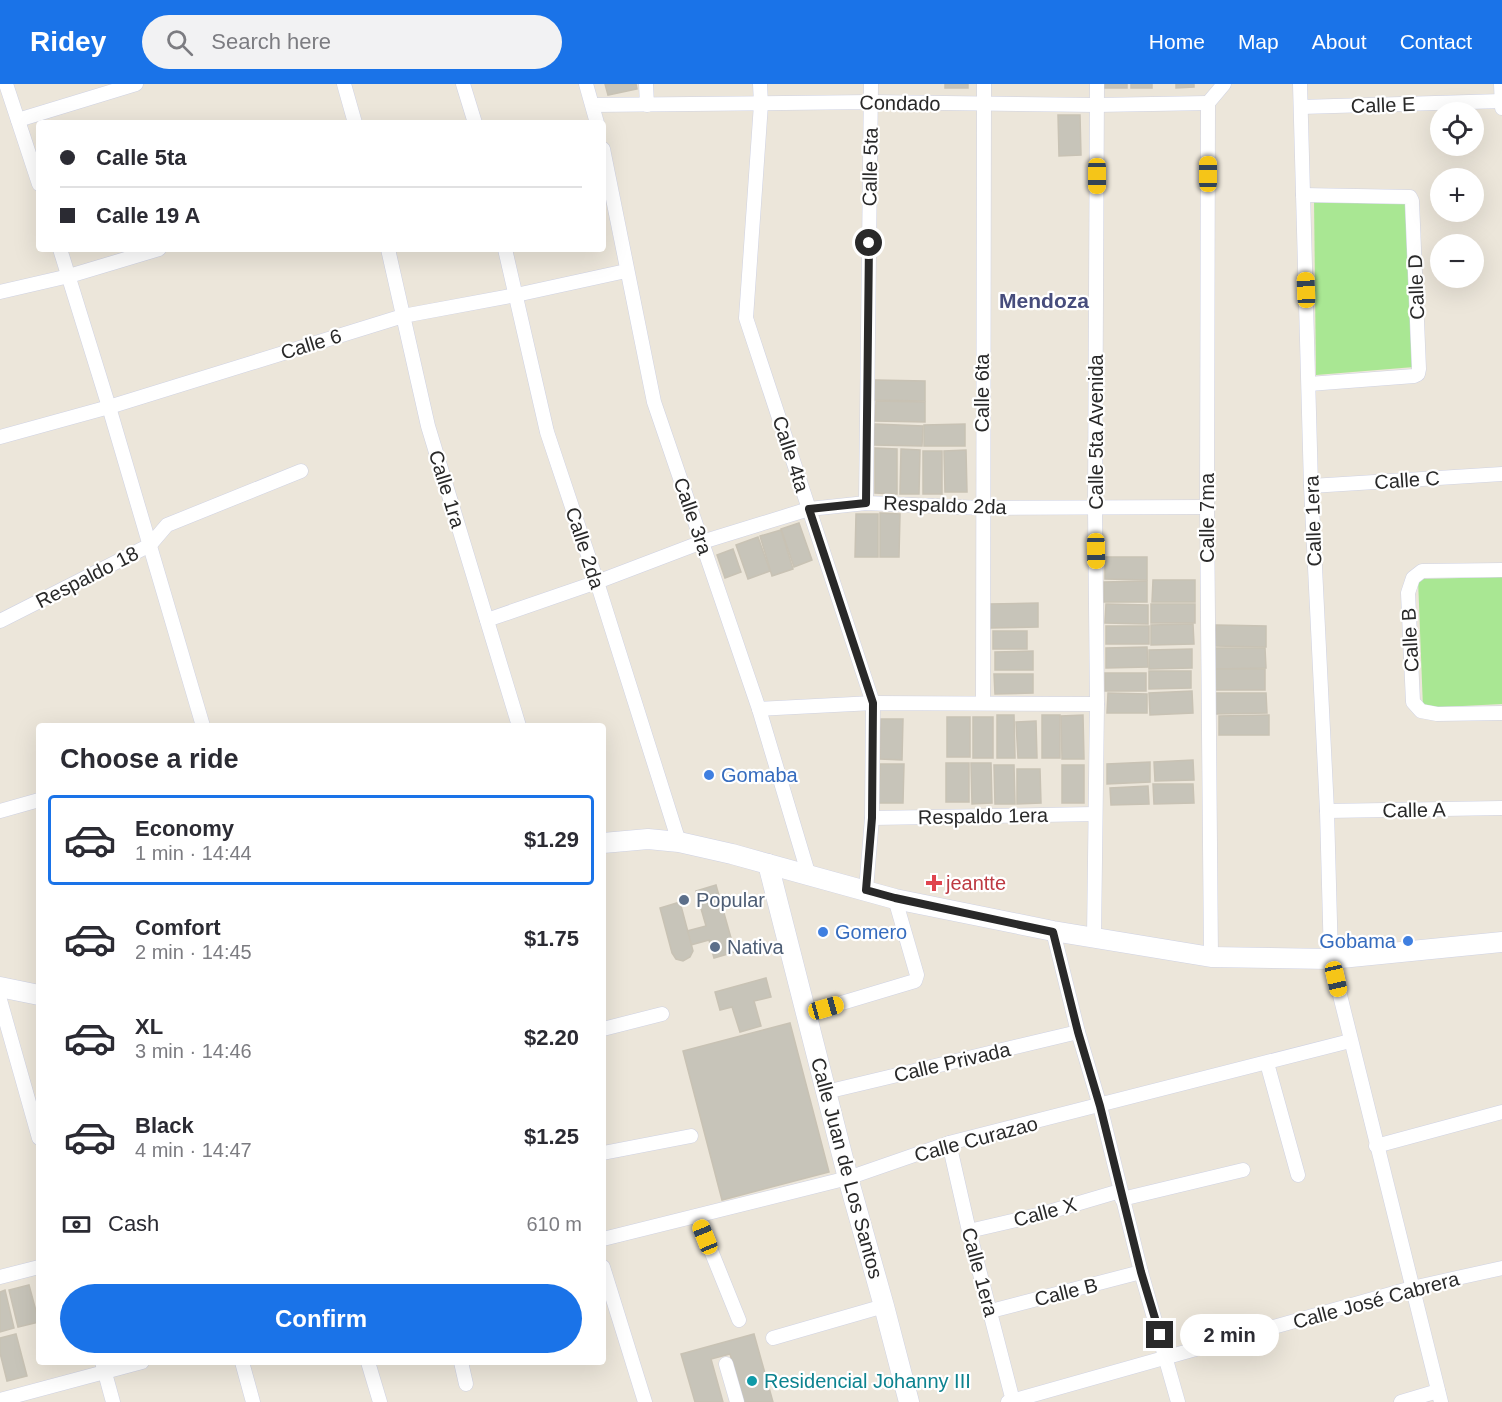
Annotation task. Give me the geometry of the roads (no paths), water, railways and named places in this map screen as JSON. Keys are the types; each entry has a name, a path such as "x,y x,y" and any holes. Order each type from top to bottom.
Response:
{"street":[{"path":"6,84 36,175"},
{"path":"18,120 136,84"},
{"path":"344,84 354,120"},
{"path":"463,84 474,120"},
{"path":"586,84 596,120"},
{"path":"646,84 646,105"},
{"name":"Calle 4ta","path":"760,84 761,104 746,318 873,703 872,818 866,890"},
{"name":"Calle 5ta","path":"866,503 871,84"},
{"name":"Calle 6ta","path":"983,702 984,84"},
{"name":"Calle 5ta Avenida","path":"1094,938 1097,704 1095,507 1097,84"},
{"path":"1208,103 1224,84"},
{"name":"Calle 1era","path":"1300,84 1311,486 1327,811 1331,959 1439,1397"},
{"path":"1501,84 1502,110"},
{"name":"Calle E","path":"1301,107 1502,101"},
{"name":"Condado","path":"593,105 871,102 1097,105 1208,103"},
{"name":"Calle 7ma","path":"1208,103 1207,507 1211,957"},
{"name":"Calle 3ra","path":"606,165 654,402 759,709 809,876"},
{"name":"Calle D","path":"1303,195 1410,197 1419,369 1418,374 1414,376 1309,384"},
{"path":"61,252 202,723"},
{"path":"0,292 69,276 149,252"},
{"name":"Calle 1ra","path":"389,252 428,426 518,723"},
{"name":"Calle 2da","path":"506,252 547,432 679,842"},
{"name":"Calle 6","path":"0,437 109,407 403,316 626,272"},
{"name":"Respaldo 18","path":"0,621 150,545 167,525 301,471"},
{"name":"Calle C","path":"1311,486 1502,474"},
{"name":"Respaldo 2da","path":"487,620 702,542 809,509 866,503 982,508 1207,507"},
{"name":"Calle B","path":"1502,570 1422,571 1413,578 1408,593 1413,702 1421,711 1437,714 1502,713"},
{"path":"759,709 873,703 1097,704"},
{"path":"0,811 36,801"},
{"name":"Calle A","path":"1327,811 1502,808"},
{"name":"Respaldo 1era","path":"872,818 1095,814"},
{"path":"606,843 648,839 679,842 895,898 1053,932 1211,957 1331,959 1502,945"},
{"name":"Calle Juan de Los Santos","path":"768,864 805,1014 909,1402"},
{"path":"805,1014 915,981 917,975 895,898"},
{"path":"1053,932 1078,1032 1100,1106 1141,1272 1178,1402"},
{"path":"0,987 36,993"},
{"path":"0,1000 36,1127"},
{"path":"606,1028 662,1014"},
{"name":"Calle Privada","path":"826,1092 1078,1032"},
{"name":"Calle Curazao","path":"606,1238 848,1178 949,1143 1350,1041"},
{"path":"1267,1063 1298,1175"},
{"path":"1376,1146 1502,1112"},
{"path":"606,1152 691,1136"},
{"name":"Calle 1era","path":"949,1143 969,1231 991,1311 1010,1401"},
{"name":"Calle X","path":"969,1231 1121,1195 1243,1170"},
{"path":"697,1216 739,1320"},
{"path":"0,1277 36,1268"},
{"name":"Calle José Cabrera","path":"1010,1401 1412,1288 1502,1268"},
{"name":"Calle B","path":"991,1311 1141,1272"},
{"path":"606,1277 645,1402"},
{"path":"773,1338 884,1306"},
{"path":"726,1364 737,1402"},
{"path":"2,1401 104,1367 119,1365"},
{"path":"243,1365 253,1402"},
{"path":"369,1365 380,1402"},
{"path":"462,1365 466,1384"},
{"path":"104,1367 113,1402"},
{"path":"1401,1402 1439,1397"}],"place":[{"name":"Gomaba","path":"709,775"},
{"name":"jeantte","path":"934,883"},
{"name":"Popular","path":"684,900"},
{"name":"Gomero","path":"823,932"},
{"name":"Gobama","path":"1408,941"},
{"name":"Nativa","path":"715,947"},
{"name":"Residencial Johanny III","path":"752,1381"}],"district":[{"name":"Mendoza","path":"1044,301"}]}
